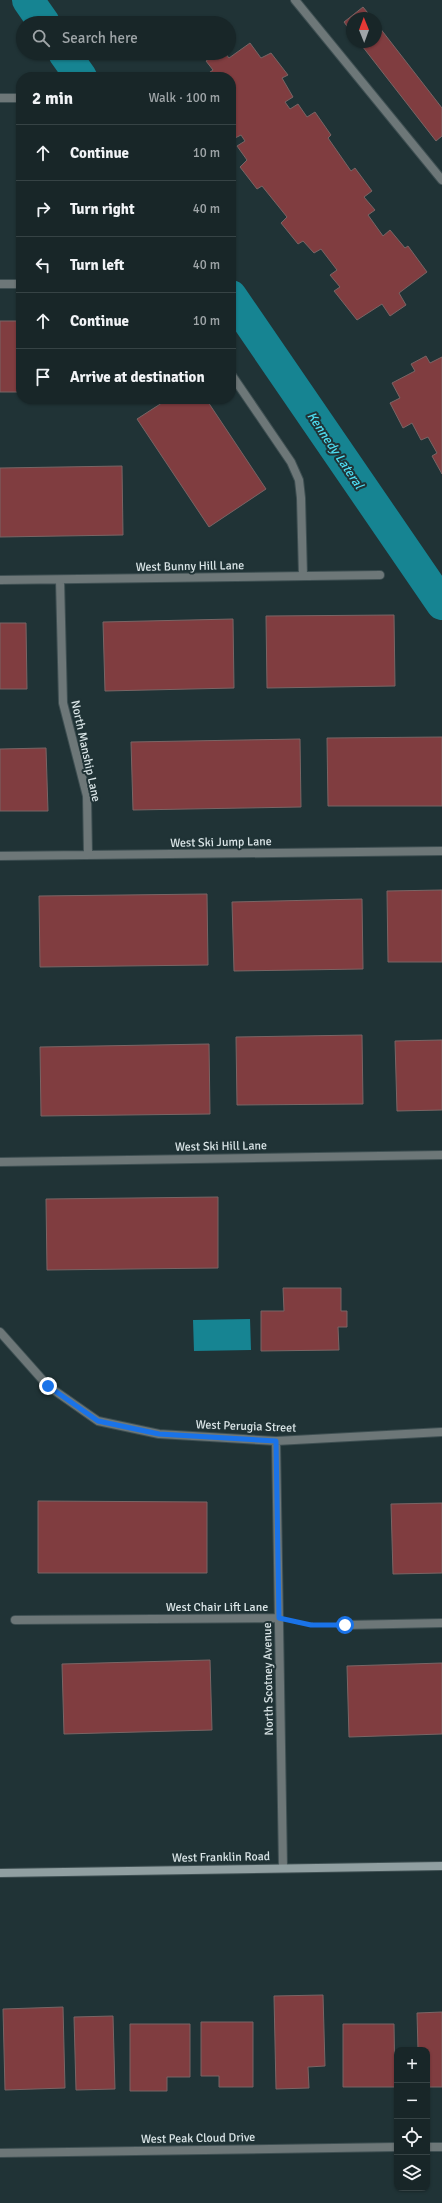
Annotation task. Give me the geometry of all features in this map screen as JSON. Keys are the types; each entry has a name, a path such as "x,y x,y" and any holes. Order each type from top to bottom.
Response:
{"main road":[{"name":"West Franklin Road","path":"0,1872 442,1866"}],"street":[{"path":"295,0 442,180"},
{"path":"0,98 16,98"},
{"path":"0,284 16,284"},
{"path":"236,381 291,462 299,480 301,498 303,576"},
{"name":"West Bunny Hill Lane","path":"0,580 380,575"},
{"name":"North Manship Lane","path":"60,580 63,703 86,796 88,855"},
{"name":"West Ski Jump Lane","path":"0,856 442,851"},
{"name":"West Ski Hill Lane","path":"0,1162 442,1155"},
{"name":"West Perugia Street","path":"0,1332 48,1386 98,1421 159,1434 276,1441 442,1432"},
{"name":"North Scotney Avenue","path":"276,1441 283,1868"},
{"name":"West Chair Lift Lane","path":"15,1620 279,1618"},
{"path":"345,1625 442,1623"},
{"path":"430,2147 442,2146"},
{"name":"West Peak Cloud Drive","path":"0,2153 394,2147"}],"path":[{"name":"West Chair Lift Lane","path":"279,1618 311,1625 345,1625"}],"water":[{"path":"250,1319 251,1350 194,1351 193,1320"}],"building":[{"path":"363,7 367,12 357,12"},
{"path":"382,31 442,108 442,136 436,141 364,48 382,48"},
{"path":"250,43 261,58 271,53 288,75 282,78 293,97 285,102 290,109 298,104 307,117 315,112 331,135 328,138 351,171 355,168 372,191 364,197 375,210 368,215 383,236 390,230 405,248 408,246 427,272 399,293 406,305 390,316 382,304 357,320 334,291 340,287 330,275 337,270 321,249 314,253 303,241 298,244 281,223 287,217 262,186 257,189 240,167 247,160 237,146 245,141 241,135 236,138 236,72 210,72 213,70 206,61 236,60 236,53"},
{"path":"0,321 16,321 16,392 0,392"},
{"path":"426,356 430,363 442,357 442,474 432,456 437,453 428,437 421,440 412,423 403,428 390,403 400,398 392,383 415,371 411,364"},
{"path":"160,404 209,404 266,489 209,527 137,419"},
{"path":"122,466 123,535 0,537 0,468"},
{"path":"394,615 395,686 267,688 266,616"},
{"path":"233,619 234,688 105,691 103,622"},
{"path":"0,623 26,623 27,689 0,689"},
{"path":"442,737 442,806 328,806 327,738"},
{"path":"300,739 301,807 133,810 131,742"},
{"path":"46,748 48,811 0,811 0,749"},
{"path":"442,890 442,962 388,962 387,891"},
{"path":"207,894 208,965 40,967 39,896"},
{"path":"362,899 363,969 234,971 232,902"},
{"path":"362,1035 363,1104 237,1105 236,1037"},
{"path":"442,1040 442,1110 397,1111 395,1041"},
{"path":"209,1044 210,1114 41,1116 40,1047"},
{"path":"218,1197 218,1268 47,1270 46,1199"},
{"path":"283,1288 341,1288 341,1311 347,1311 347,1327 338,1327 339,1350 261,1351 261,1311 284,1311"},
{"path":"38,1501 207,1502 207,1573 38,1573"},
{"path":"442,1503 442,1573 393,1574 391,1504"},
{"path":"210,1660 212,1730 64,1734 62,1664"},
{"path":"442,1663 442,1734 349,1737 347,1666"},
{"path":"323,1995 325,2066 308,2067 309,2088 276,2089 274,1996"},
{"path":"63,2007 65,2088 5,2090 3,2009"},
{"path":"442,2012 442,2087 430,2087 430,2047 418,2047 417,2013"},
{"path":"113,2016 115,2089 76,2090 74,2017"},
{"path":"201,2022 253,2022 253,2087 219,2087 219,2076 201,2076"},
{"path":"130,2024 190,2024 190,2077 167,2077 167,2091 130,2091"},
{"path":"343,2024 394,2024 394,2087 343,2087"}],"waterway":[{"name":"Kennedy Lateral","path":"28,0 39,16"},
{"name":"Kennedy Lateral","path":"69,60 77,72"},
{"name":"Kennedy Lateral","path":"236,303 442,604"}],"route":[{"path":"48,1386 98,1421 159,1434 276,1441 279,1618 311,1625 345,1625"}]}
